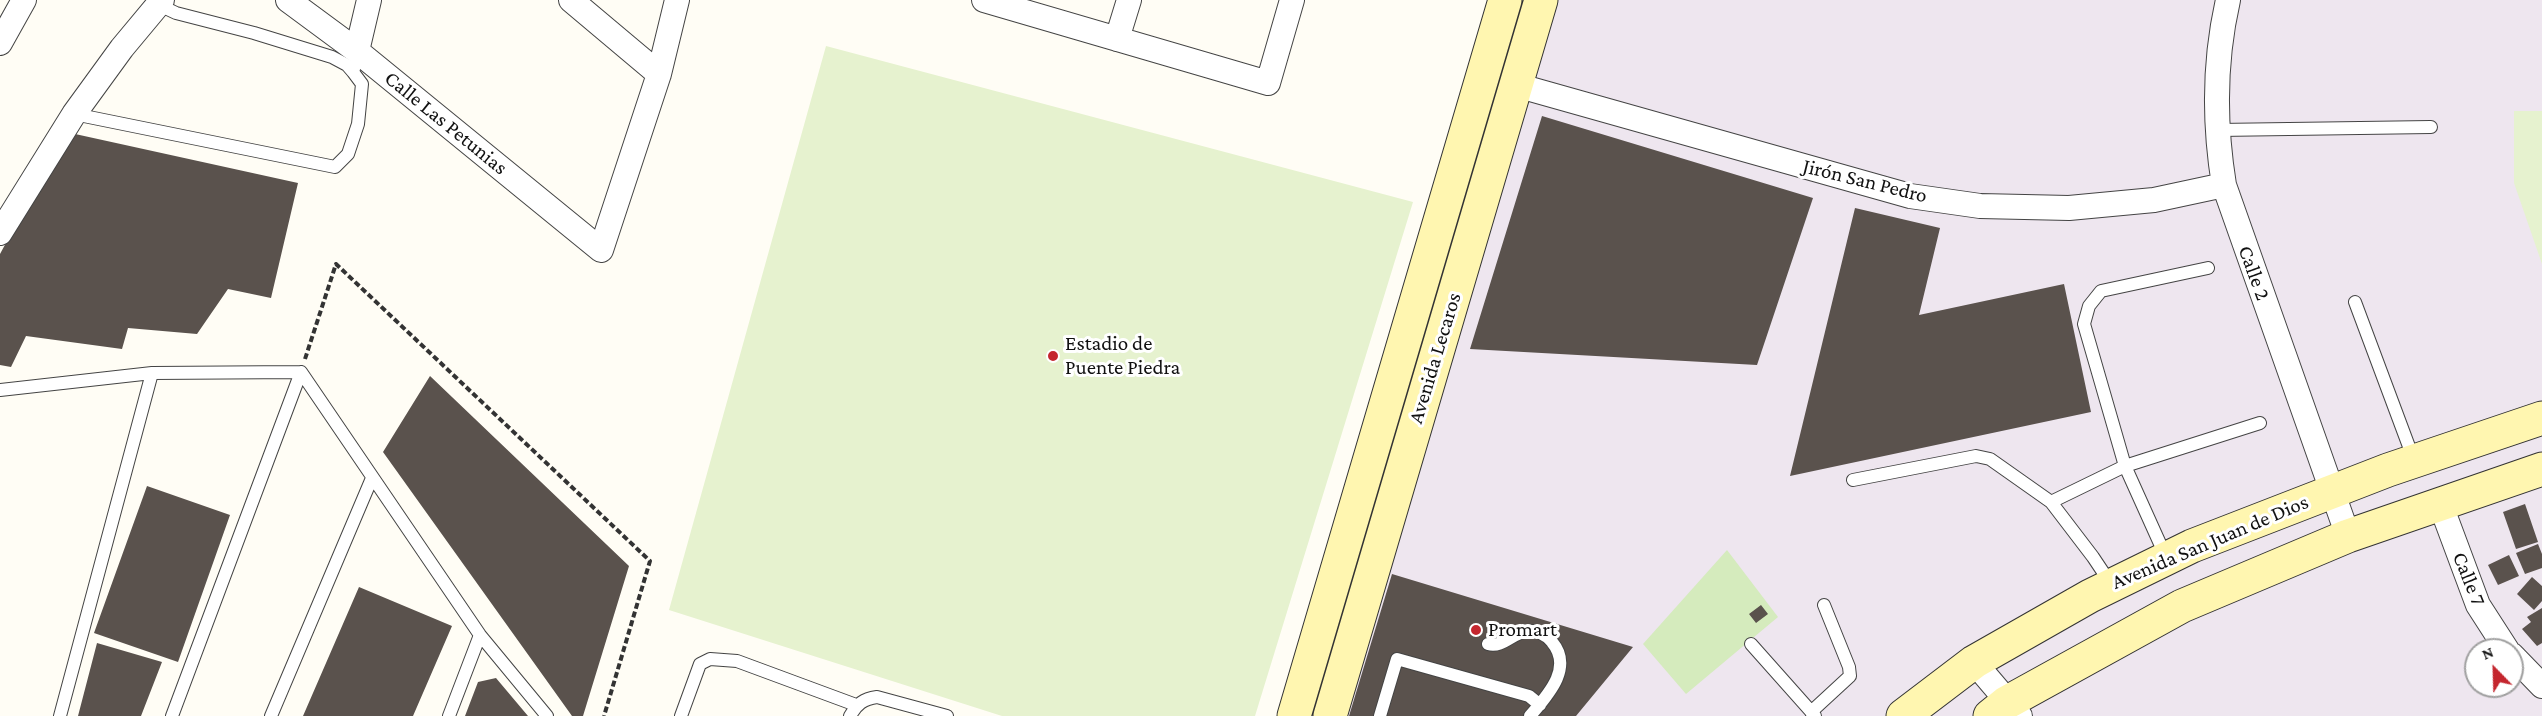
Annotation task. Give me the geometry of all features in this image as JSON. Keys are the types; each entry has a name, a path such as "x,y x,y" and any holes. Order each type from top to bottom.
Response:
{"main road":[{"name":"Avenida Lecaros","path":"1294,716 1505,0"},
{"name":"Avenida Lecaros","path":"1330,716 1365,610 1540,0"},
{"name":"Avenida San Juan de Dios","path":"1903,716 1974,662 2111,585 2167,558 2331,490 2542,418"},
{"path":"2401,465 2404,515"},
{"path":"2006,712 2182,606 2348,536 2542,469"}],"street":[{"path":"0,43 24,0"},
{"name":"Calle Las Petunias","path":"288,0 355,61 601,250 659,74"},
{"path":"355,61 369,0"},
{"path":"571,0 659,74 677,0"},
{"path":"984,0 1268,83 1292,0"},
{"path":"1117,39 1129,0"},
{"name":"Calle 2","path":"2228,0 2218,63 2218,130 2224,185 2348,536"},
{"path":"0,233 74,114 122,48 160,2"},
{"name":"Jirón San Pedro","path":"1515,85 1910,196 1980,206 2069,208 2154,200 2224,185"},
{"name":"Calle 7","path":"2440,503 2478,605 2499,638"},
{"path":"1974,662 2006,712"},
{"path":"2524,667 2542,686"}],"lane":[{"path":"74,114 335,167 348,154 358,124 362,84 355,61 347,65 332,57 254,33 176,13 160,2"},
{"path":"2218,130 2431,126"},
{"path":"2167,558 2125,466 2084,324 2089,306 2101,291 2208,268"},
{"path":"2355,302 2401,465"},
{"path":"0,390 152,373 300,372"},
{"path":"300,372 480,635 547,716"},
{"path":"172,716 300,372"},
{"path":"60,716 152,373"},
{"path":"2051,502 2125,466 2260,423"},
{"path":"1854,480 1976,456 1990,459 2051,502 2111,585"},
{"path":"272,716 372,478"},
{"path":"1751,644 1813,714 1850,676 1849,667 1824,604"},
{"path":"1488,644 1498,645 1526,631 1535,631 1545,635 1552,642 1560,658 1558,676 1543,701 1530,716"},
{"path":"449,716 480,635"},
{"path":"681,716 700,664 710,659 737,661 853,711 867,699 877,697 947,716"},
{"path":"1380,716 1397,659 1543,701"}],"path":[{"path":"300,372 336,264 650,561 604,716"}],"shaded area":[{"path":"1524,0 2542,0 2542,716 1310,716"}],"green space":[{"name":"Estadio de Puente Piedra","path":"826,46 1413,202 1255,716 1002,716 669,610"},
{"path":"2514,111 2542,111 2542,264 2514,183"},
{"path":"1727,550 1778,617 1686,694 1643,644"}],"building":[{"path":"1542,116 1813,198 1757,365 1470,349"},
{"path":"66,132 298,183 271,298 228,289 197,334 128,328 122,349 26,336 11,367 0,365 0,254"},
{"path":"1855,208 1940,228 1919,315 2064,284 2091,412 1790,476"},
{"path":"430,376 629,566 583,716 572,716 383,452"},
{"path":"147,486 230,515 178,662 94,633"},
{"path":"2525,504 2538,542 2516,549 2503,512"},
{"path":"2538,544 2542,554 2542,568 2525,574 2516,553"},
{"path":"2509,555 2519,576 2498,585 2488,565"},
{"name":"Promart","path":"1392,574 1633,647 1576,716 1349,716"},
{"path":"2532,577 2542,586 2542,601 2534,610 2517,594"},
{"path":"359,587 452,626 413,716 303,716"},
{"path":"1761,605 1768,614 1756,623 1749,614"},
{"path":"2542,608 2542,643 2537,646 2522,629 2531,622 2527,617"},
{"path":"97,643 162,662 141,716 78,716"},
{"path":"496,678 528,716 465,716 478,682"}],"place":[{"name":"Estadio de Puente Piedra","path":"1053,356"},
{"name":"Promart","path":"1476,630"}]}
